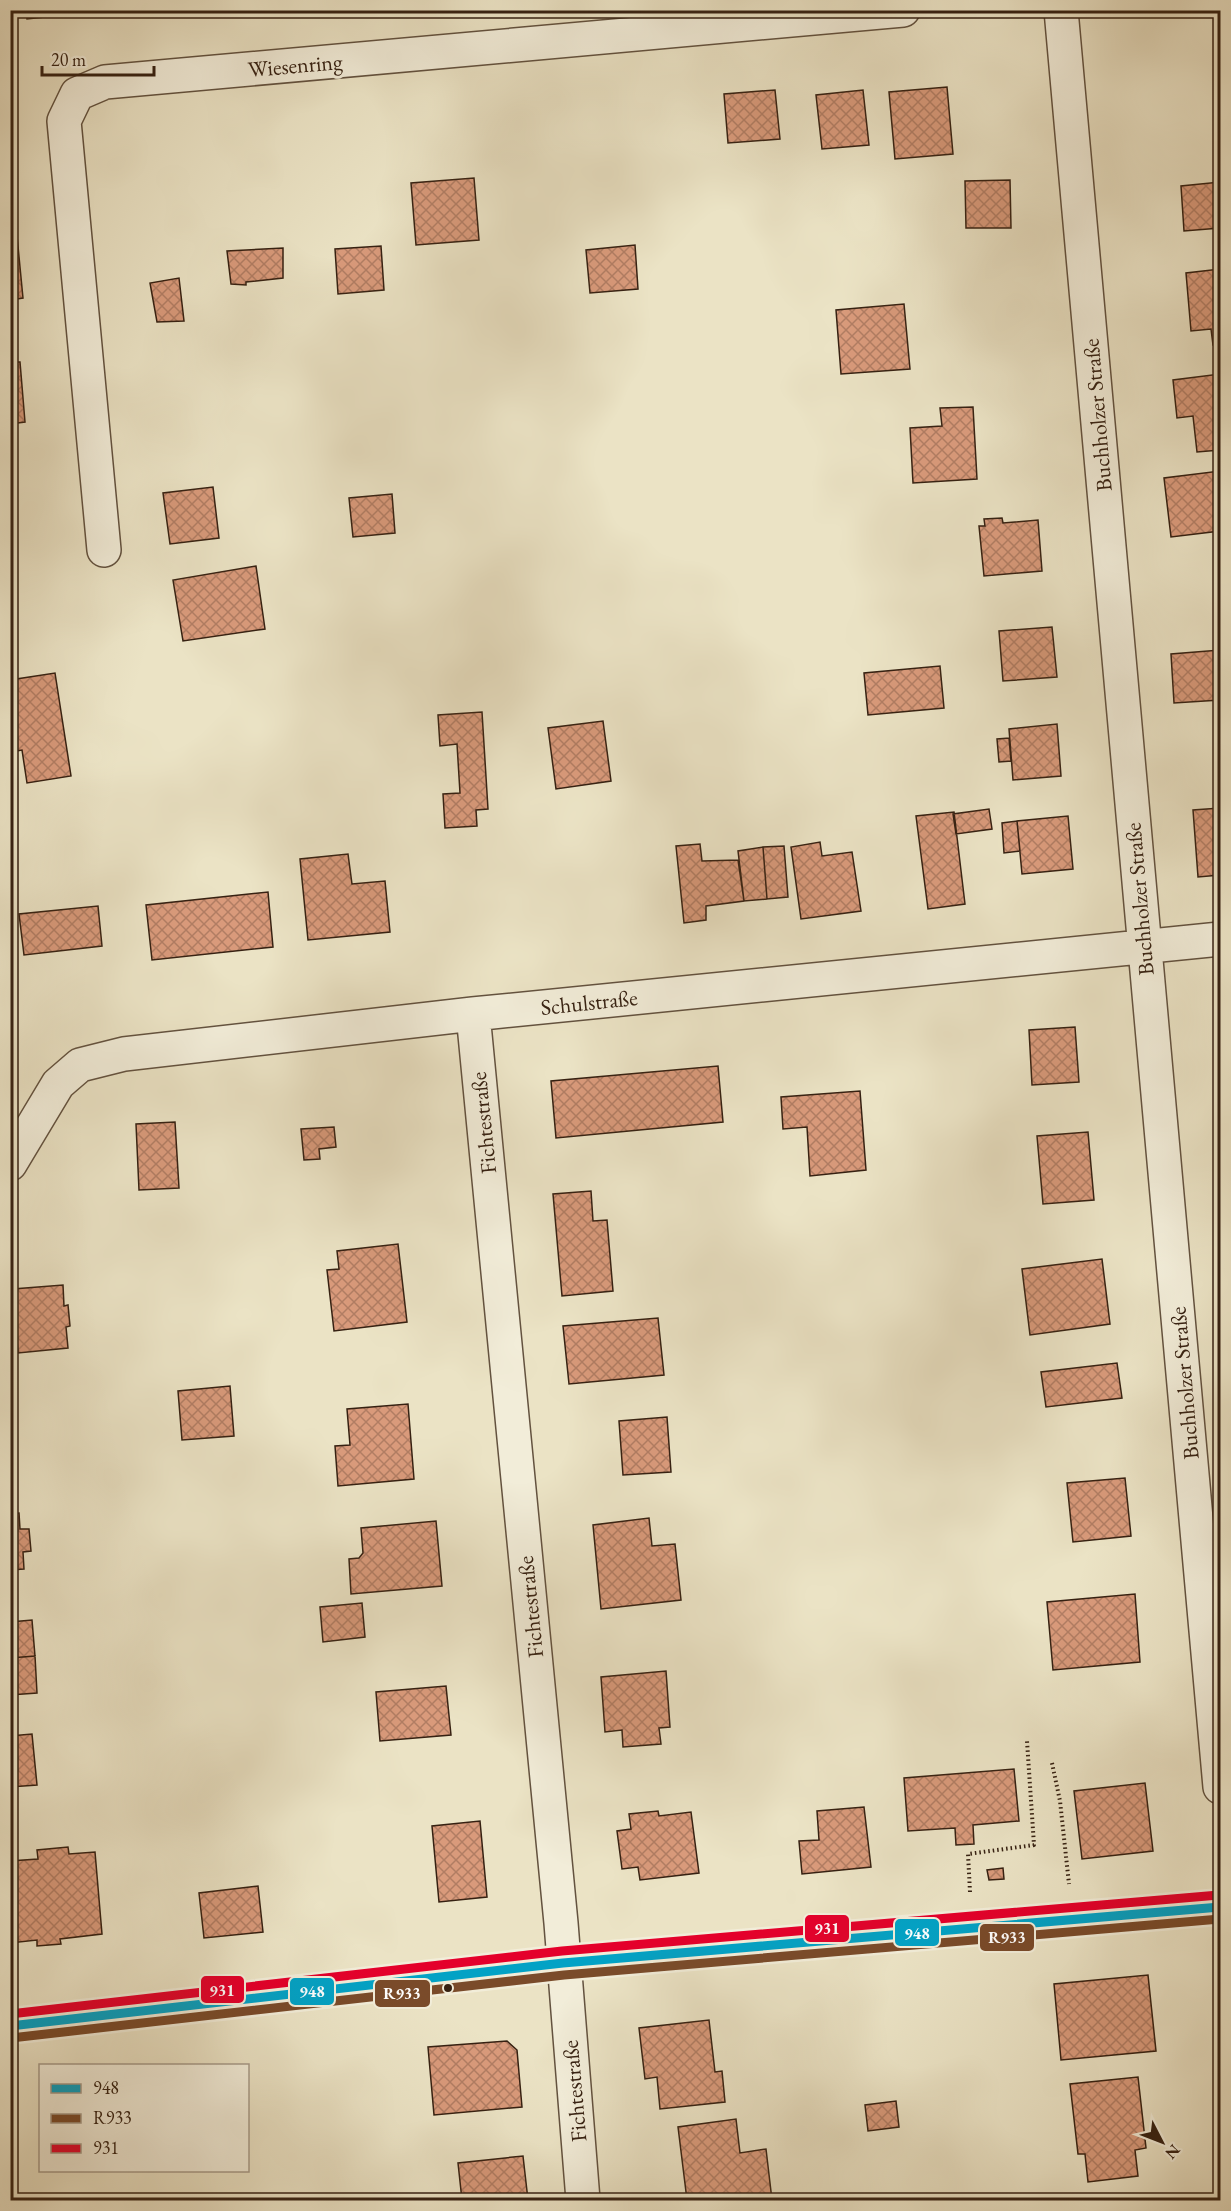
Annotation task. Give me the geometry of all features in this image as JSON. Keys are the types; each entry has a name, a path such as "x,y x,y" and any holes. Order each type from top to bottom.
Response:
{"main road":[{"path":"10,2026 563,1963 1221,1907"}],"street":[{"name":"Wiesenring","path":"104,550 64,121 77,94 105,82 903,10"},
{"name":"Buchholzer Straße","path":"1061,10 1221,1787"},
{"name":"Schulstraße","path":"10,1164 58,1084 80,1065 124,1054 473,1014 1221,939"},
{"name":"Fichtestraße","path":"473,1014 563,1963 583,2200"}],"path":[{"path":"970,1896 968,1854 1034,1845 1027,1741"},
{"path":"1052,1763 1060,1801 1070,1887"}],"building":[{"path":"26,10 82,10 82,13 27,19"},
{"path":"947,87 953,154 895,159 889,92"},
{"path":"775,90 780,139 728,143 724,94"},
{"path":"863,90 869,145 822,149 816,95"},
{"path":"474,178 479,240 416,245 411,183"},
{"path":"1010,180 1011,228 966,228 965,181"},
{"path":"1220,182 1220,228 1184,231 1181,186"},
{"path":"17,236 23,298 10,300 10,237"},
{"path":"635,245 638,289 590,293 586,250"},
{"path":"381,246 384,290 338,294 335,249"},
{"path":"283,248 283,278 246,282 246,285 231,284 227,251"},
{"path":"1220,269 1220,345 1213,345 1211,329 1191,331 1186,273"},
{"path":"179,278 184,321 157,322 150,283"},
{"path":"904,304 910,369 841,374 836,310"},
{"path":"10,362 20,362 25,422 10,424"},
{"path":"1220,374 1220,450 1197,452 1193,416 1177,418 1173,380"},
{"path":"973,407 977,479 913,483 910,428 942,426 940,408"},
{"path":"1220,471 1220,531 1171,537 1164,478"},
{"path":"213,487 219,538 170,544 163,493"},
{"path":"392,494 395,533 353,537 349,498"},
{"path":"1002,518 1003,523 1038,520 1042,571 984,576 979,526 985,526 984,519"},
{"path":"256,566 265,629 183,641 173,580"},
{"path":"1052,627 1057,677 1003,681 999,631"},
{"path":"1220,650 1220,700 1174,703 1171,654"},
{"path":"940,666 944,708 868,715 864,673"},
{"path":"55,673 71,776 27,783 22,750 10,752 10,680"},
{"path":"482,712 488,809 476,810 477,826 445,828 443,794 460,793 457,744 440,746 438,715"},
{"path":"603,721 611,781 556,789 548,728"},
{"path":"1057,724 1061,776 1013,780 1009,729"},
{"path":"1009,738 1011,761 999,762 997,739"},
{"path":"1220,808 1220,875 1198,877 1193,810"},
{"path":"989,809 992,829 956,834 953,814"},
{"path":"954,812 965,904 928,909 916,816"},
{"path":"1068,816 1073,869 1022,874 1017,821"},
{"path":"1017,821 1020,851 1004,853 1002,823"},
{"path":"820,842 822,856 852,852 861,911 801,919 791,847"},
{"path":"700,844 702,861 738,860 744,901 706,906 706,920 684,923 676,846"},
{"path":"784,846 788,897 767,899 763,847"},
{"path":"763,847 767,899 744,901 738,851"},
{"path":"348,854 352,884 385,881 390,932 308,940 300,859"},
{"path":"268,892 273,947 152,960 146,905"},
{"path":"98,906 102,946 24,955 19,914"},
{"path":"1075,1027 1079,1082 1032,1085 1029,1030"},
{"path":"718,1066 723,1122 556,1138 551,1081"},
{"path":"860,1091 866,1170 810,1176 807,1127 783,1129 781,1097"},
{"path":"175,1122 179,1188 139,1190 136,1124"},
{"path":"334,1127 336,1147 319,1149 320,1159 304,1160 301,1129"},
{"path":"1088,1132 1094,1200 1043,1204 1037,1136"},
{"path":"591,1191 593,1221 607,1220 613,1291 562,1296 553,1194"},
{"path":"398,1244 407,1322 334,1331 327,1270 339,1269 337,1251"},
{"path":"1102,1259 1110,1324 1030,1335 1022,1269"},
{"path":"63,1285 64,1306 68,1305 70,1326 66,1327 68,1348 18,1353 13,1289"},
{"path":"658,1318 664,1375 569,1384 563,1326"},
{"path":"1117,1363 1122,1398 1046,1407 1041,1372"},
{"path":"230,1386 234,1436 182,1440 178,1391"},
{"path":"408,1404 414,1479 338,1486 335,1446 350,1445 347,1409"},
{"path":"667,1417 671,1472 623,1475 619,1421"},
{"path":"1125,1478 1131,1536 1073,1542 1067,1483"},
{"path":"19,1513 20,1529 29,1529 31,1551 23,1552 24,1569 10,1570 10,1514"},
{"path":"649,1518 652,1546 675,1544 681,1600 601,1609 593,1525"},
{"path":"436,1521 442,1586 351,1594 349,1559 359,1558 363,1553 361,1528"},
{"path":"1135,1594 1140,1662 1053,1670 1047,1602"},
{"path":"362,1603 365,1637 323,1642 320,1607"},
{"path":"32,1620 35,1656 10,1658 10,1622"},
{"path":"35,1656 37,1693 10,1695 10,1658"},
{"path":"666,1671 670,1727 659,1728 661,1744 623,1747 622,1730 605,1732 601,1677"},
{"path":"446,1686 451,1735 380,1741 376,1692"},
{"path":"32,1734 37,1785 10,1787 10,1736"},
{"path":"1014,1769 1019,1821 973,1825 974,1844 956,1845 955,1828 908,1831 904,1778"},
{"path":"1145,1783 1153,1851 1082,1859 1074,1791"},
{"path":"864,1807 871,1867 802,1874 799,1841 819,1840 817,1811"},
{"path":"658,1811 659,1816 691,1812 699,1873 640,1880 638,1867 622,1869 617,1831 631,1829 629,1814"},
{"path":"480,1821 487,1897 439,1902 432,1826"},
{"path":"68,1847 69,1854 95,1852 102,1934 60,1939 61,1944 37,1946 37,1940 10,1943 10,1861 38,1859 37,1850"},
{"path":"1003,1868 1004,1879 989,1880 987,1870"},
{"path":"258,1886 263,1932 204,1938 199,1893"},
{"path":"1148,1975 1156,2051 1061,2060 1054,1984"},
{"path":"709,2020 715,2072 722,2071 725,2102 660,2109 657,2077 645,2079 639,2028"},
{"path":"507,2041 517,2050 522,2107 434,2115 428,2047"},
{"path":"1138,2077 1146,2148 1135,2150 1138,2176 1088,2182 1085,2154 1078,2154 1070,2084"},
{"path":"896,2101 899,2127 868,2131 865,2105"},
{"path":"736,2119 740,2153 766,2149 772,2200 687,2200 678,2127"},
{"path":"523,2156 528,2200 462,2200 458,2163"}],"transit line":[{"name":"931","path":"10,2014 562,1951 1219,1895"},
{"name":"948","path":"10,2026 563,1963 1220,1907"},
{"name":"R933","path":"11,2038 564,1975 1220,1919"}]}
